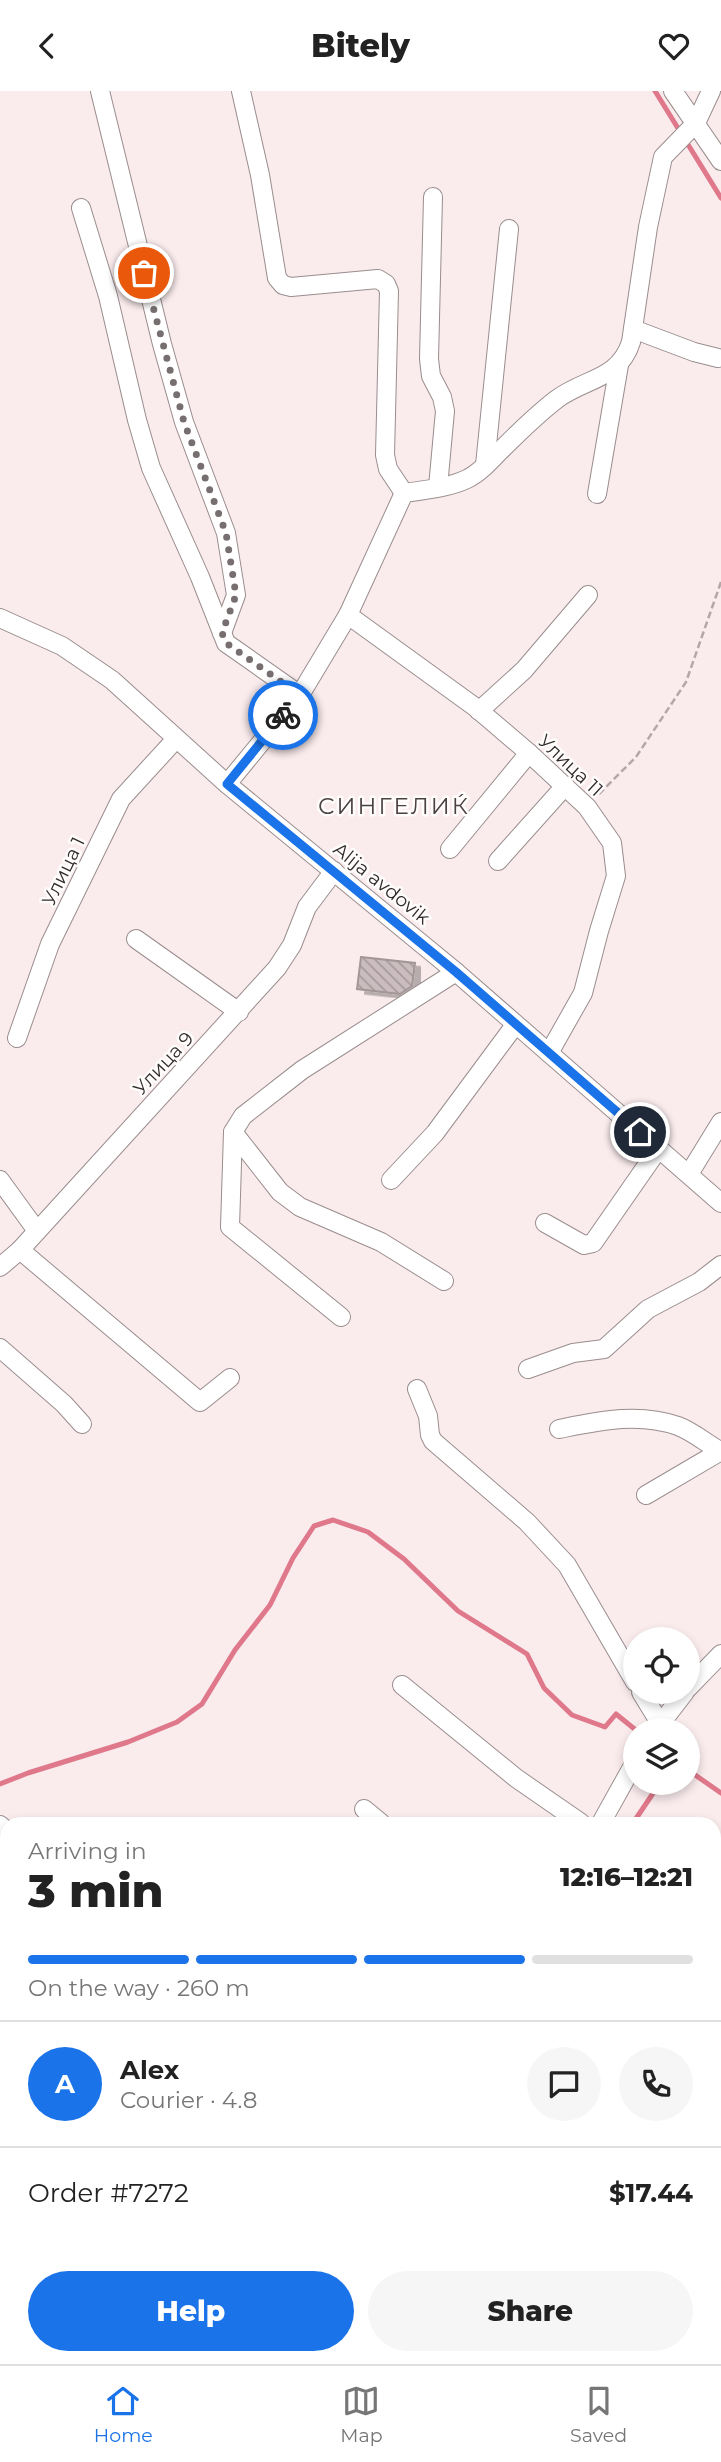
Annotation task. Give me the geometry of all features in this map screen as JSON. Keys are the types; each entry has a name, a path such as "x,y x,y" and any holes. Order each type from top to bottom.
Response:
{"street":[{"path":"100,91 162,344 184,422 226,533 236,595 222,633"},
{"path":"241,91 260,175 277,278 282,285 291,288 378,279 386,284 389,291 385,455 388,469 404,493"},
{"path":"673,91 692,127 721,161"},
{"path":"404,493 438,488 468,479 545,407 619,365 626,356 663,157 692,127 711,91"},
{"path":"433,197 429,359 431,376 442,397 444,411 438,488"},
{"path":"81,208 108,296 151,468 201,577 226,643 300,695"},
{"path":"485,465 509,229"},
{"path":"633,328 694,352 718,358"},
{"path":"597,493 619,365"},
{"path":"227,784 300,695 348,615 404,493"},
{"path":"479,711 524,670 588,595"},
{"name":"Улица 11","path":"348,615 479,711 529,753 587,807 612,843 616,876 598,931 583,993 549,1053"},
{"name":"Alija avdovik","path":"0,618 62,646 112,680 175,740 456,972 721,1203"},
{"name":"Улица 1","path":"17,1038 50,944 121,799 175,740"},
{"path":"450,849 529,753"},
{"path":"498,862 565,786"},
{"name":"Улица 9","path":"0,1267 20,1250 277,968 292,945 307,907 334,871"},
{"path":"136,939 239,1012"},
{"path":"341,1317 230,1227 233,1132 243,1116 302,1070 456,972"},
{"path":"391,1180 435,1133 515,1025"},
{"path":"689,1174 721,1122"},
{"path":"233,1132 280,1192 300,1207 381,1242 444,1281"},
{"path":"545,1223 584,1245 593,1243 659,1148"},
{"path":"0,1181 37,1231"},
{"path":"20,1250 200,1402 230,1378"},
{"path":"528,1369 573,1353 604,1349 648,1309 699,1282 721,1265"},
{"path":"0,1348 64,1404 82,1424"},
{"path":"417,1389 428,1416 433,1441 527,1522 567,1565 623,1661"},
{"path":"559,1429 615,1418 656,1421 680,1427 720,1451 646,1495"},
{"path":"700,1676 721,1654"},
{"path":"402,1685 516,1778 572,1817"},
{"path":"664,1718 675,1704"},
{"path":"604,1817 623,1784"},
{"path":"364,1809 374,1817"}],"path":[{"path":"587,807 636,757 686,682 721,582"}],"building":[{"path":"361,957 415,963 412,986 400,994 357,989"}],"waterway":[{"path":"655,91 721,198"},
{"path":"0,1784 128,1742 177,1722 202,1704 235,1650 270,1605 293,1558 314,1526 333,1520 368,1532 404,1559 458,1611 527,1654 544,1688 572,1715 605,1727 616,1714 623,1720"},
{"path":"700,1778 721,1793"},
{"path":"637,1817 652,1795"}],"way so far":[{"path":"144,273 184,422 226,533 236,595 222,633 226,643 300,695 283,715"}],"district":[{"name":"СИНГЕЛИЌ","path":"394,806"}],"route":[{"path":"283,715 227,784 456,972 640,1132"}]}
